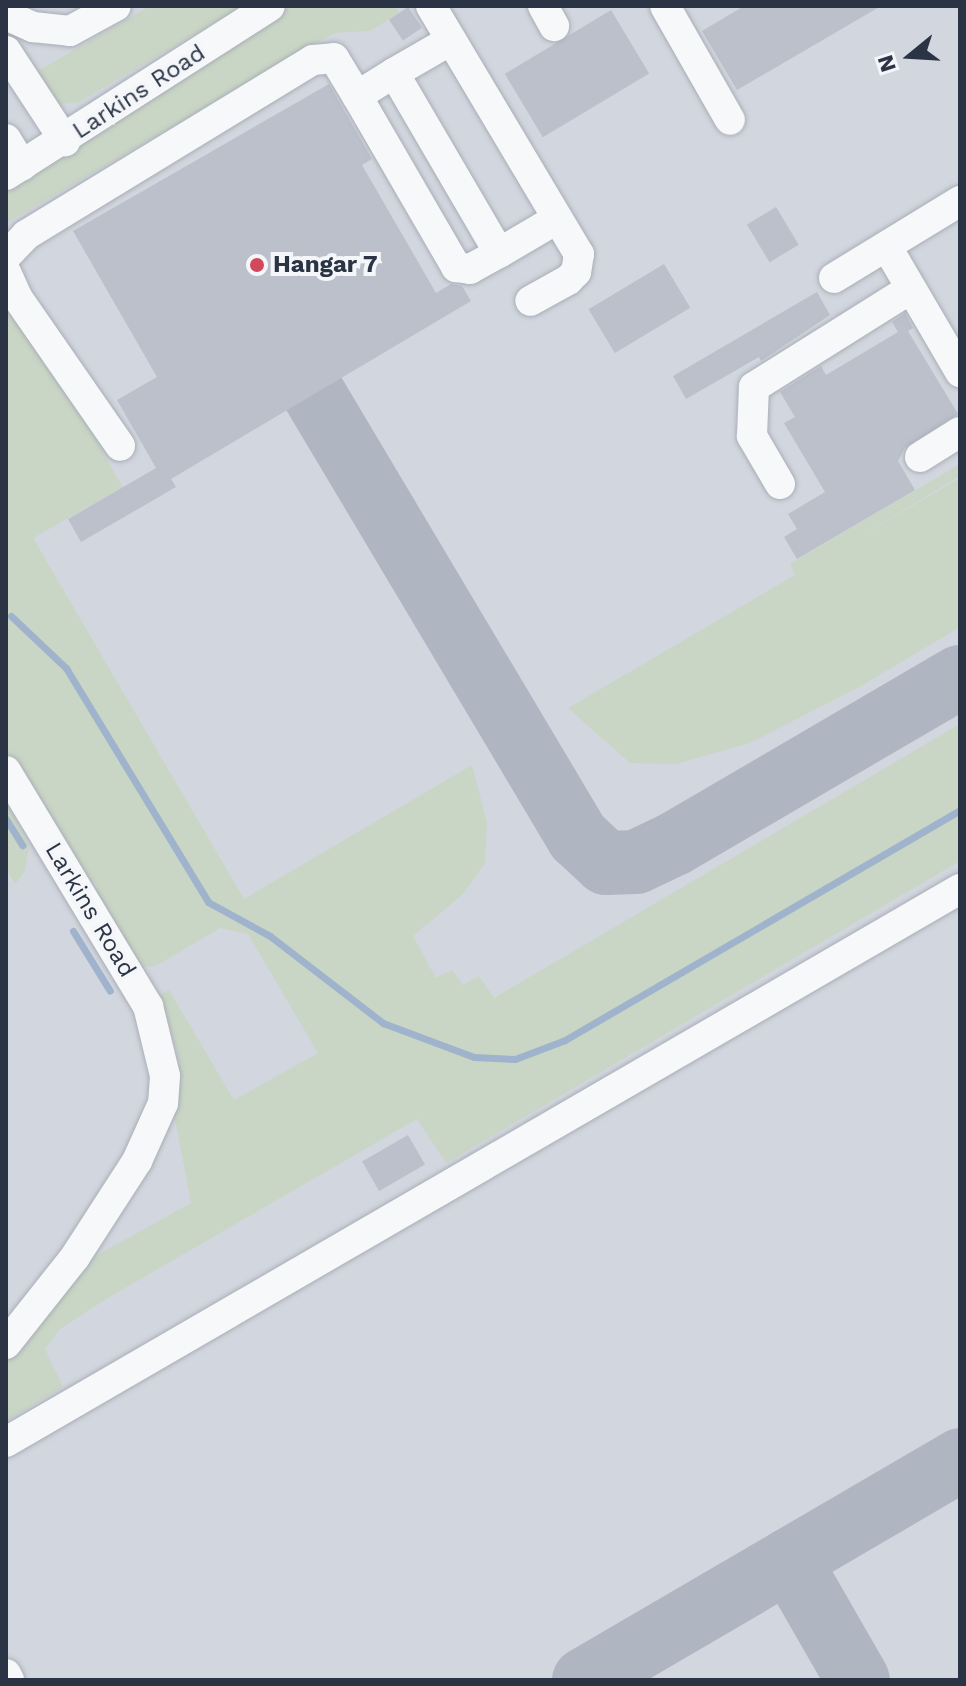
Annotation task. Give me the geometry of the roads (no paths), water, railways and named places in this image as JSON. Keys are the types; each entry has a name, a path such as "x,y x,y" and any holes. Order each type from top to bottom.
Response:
{"lane":[{"path":"6,15 33,27 70,31 116,6"},
{"name":"Larkins Road","path":"14,171 65,141 270,6"},
{"path":"431,6 555,220 573,241 579,263 568,280 530,301"},
{"path":"665,6 730,120"},
{"path":"357,96 451,40"},
{"path":"6,51 65,141"},
{"path":"6,256 26,235 313,60 334,58 456,267 470,269 555,220"},
{"path":"394,73 499,253"},
{"path":"6,139 14,171"},
{"path":"834,278 960,201"},
{"path":"887,247 960,372"},
{"path":"6,272 17,297 120,446"},
{"path":"780,484 750,431 754,387 910,289"},
{"path":"920,457 960,432"},
{"name":"Larkins Road","path":"6,771 143,996 163,1054 163,1103 137,1161 75,1257 6,1344"},
{"path":"6,1442 960,889"},
{"path":"6,1674 9,1680"}],"waterway":[{"path":"11,616 66,668 208,902 270,936 383,1023 474,1057 515,1059 565,1040 960,810"},
{"path":"6,819 22,845"},
{"path":"73,931 110,991"}],"place":[{"name":"Hangar 7","path":"257,265"}]}
